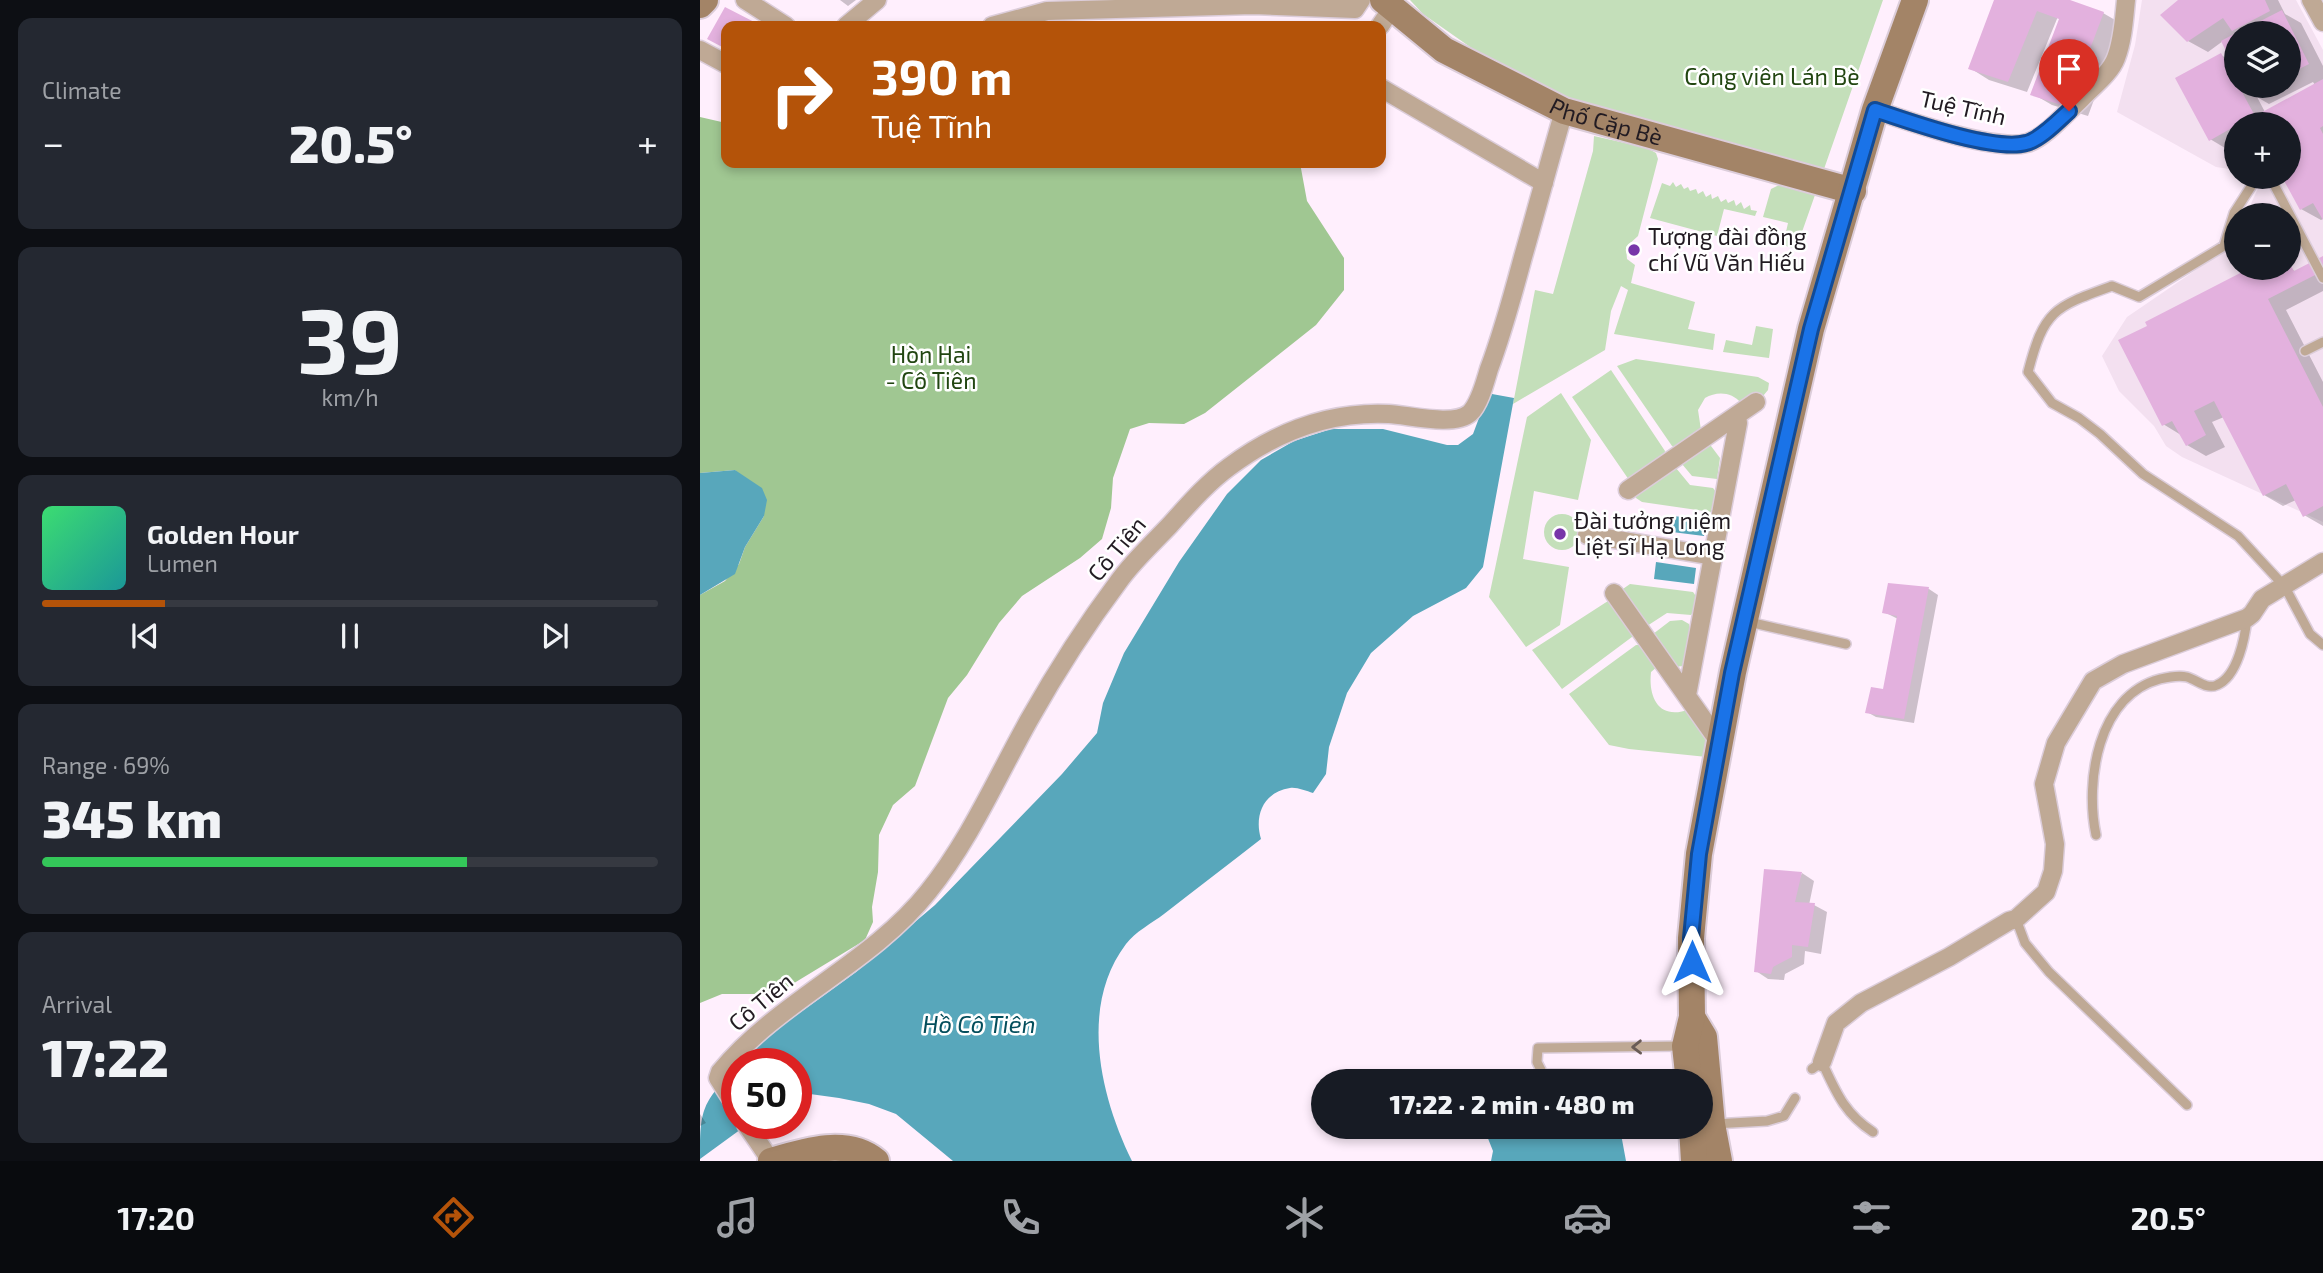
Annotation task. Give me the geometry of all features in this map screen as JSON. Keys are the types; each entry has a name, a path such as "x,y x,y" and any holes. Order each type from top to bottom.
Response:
{"main road":[{"path":"700,5 705,0"},
{"path":"1695,1069 1695,1047 1704,1037 1692,1017 1694,985 1691,938 1699,854 1745,621 1811,329 1875,110 1915,0"},
{"name":"Phố Cặp Bè","path":"1385,12 1444,50 1564,111 1853,191"},
{"path":"1694,1161 1699,1139"},
{"path":"1709,1139 1719,1161"},
{"path":"771,1161 827,1147 864,1151 876,1161"}],"street":[{"path":"745,0 778,21"},
{"path":"852,21 877,0"},
{"path":"1006,21 1052,5 1218,4 1355,9 1361,0"},
{"name":"Tuệ Tĩnh","path":"1875,110 1950,134 2001,144 2027,143 2053,126 2100,80 2115,60 2124,26 2126,0"},
{"path":"2311,0 2323,22"},
{"path":"700,50 721,61"},
{"path":"1386,91 1544,183"},
{"name":"Cô Tiên","path":"743,1048 779,1016 846,966 915,908 932,888 963,840 1037,707 1120,578 1226,469 1282,434 1323,420 1371,414 1440,420 1460,418 1471,412 1498,344 1564,111"},
{"path":"1628,490 1756,402"},
{"path":"1688,695 1738,423 1737,415"},
{"path":"1597,536 1713,556"},
{"path":"1817,1066 1836,1023 1861,1003 2016,919 2046,892 2053,871 2055,844 2044,784 2056,743 2093,681 2123,664 2247,618 2262,599 2323,562"},
{"path":"1614,593 1720,743"},
{"path":"757,1139 771,1161"}],"lane":[{"path":"2249,189 2234,213 2224,246 2139,297 2112,286 2073,300 2048,317 2036,342 2028,372 2052,403 2100,433 2143,474 2238,536 2285,587 2310,634 2323,645"},
{"path":"2276,189 2323,278"},
{"path":"2305,351 2323,342"},
{"path":"2096,835 2091,808 2094,766 2109,723 2117,711 2136,692 2160,679 2186,677 2209,687 2222,682 2244,643 2247,618"},
{"path":"1745,621 1846,644"},
{"path":"2016,919 2025,943 2049,972 2188,1105"},
{"path":"1540,1069 1537,1062 1538,1048 1695,1047"},
{"path":"1817,1066 1856,1120 1873,1132"},
{"path":"1713,1124 1784,1116 1795,1098"}],"shaded area":[{"path":"2142,0 2296,0 2323,50 2323,522 2182,457 2166,446 2154,426 2119,391 2102,356 2127,317 2224,251 2224,280 2301,280 2301,203 2251,203 2258,189 2301,189 2301,112 2224,112 2224,168 2216,167 2117,112 2135,45"}],"green space":[{"name":"Công viên Lán Bè","path":"1410,0 1883,0 1824,169 1567,103 1483,56 1423,14"},
{"name":"Hòn Hai - Cô Tiên","path":"700,117 721,122 721,168 1301,168 1307,201 1344,258 1344,290 1316,325 1205,413 1184,424 1149,423 1130,429 1113,478 1111,508 1102,539 1080,558 1022,596 999,623 967,675 948,698 915,786 893,805 879,835 873,922 865,940 781,991 768,994 722,994 700,1003 700,595 725,581 739,564 745,547 764,516 735,470 700,473"},
{"path":"1594,136 1647,148 1656,153 1658,159 1638,236 1626,247 1627,259 1635,265 1631,283 1695,302 1688,329 1715,334 1713,350 1614,334 1628,290 1621,286 1611,311 1605,350 1513,404 1535,290 1553,294 1593,151"},
{"path":"1673,182 1676,187 1681,184 1684,189 1688,187 1690,191 1696,189 1698,194 1703,191 1706,197 1711,194 1712,199 1718,196 1721,202 1726,199 1728,203 1734,200 1736,206 1741,202 1744,209 1750,205 1751,210 1757,211 1755,216 1724,209 1717,236 1650,218 1662,183 1670,186"},
{"path":"1779,185 1815,195 1796,249 1783,245 1788,223 1763,217 1771,189"},
{"path":"1756,326 1773,329 1769,358 1723,352 1726,340 1752,345"},
{"path":"1636,359 1758,377 1769,383 1768,390 1763,396 1741,403 1724,394 1705,398 1698,410 1701,430 1676,448 1617,366"},
{"path":"1611,370 1665,451 1664,456 1629,480 1572,397"},
{"path":"1561,393 1591,440 1578,500 1534,491 1523,559 1569,567 1560,625 1526,647 1489,597 1527,417"},
{"path":"1708,442 1720,458 1717,479 1692,476 1682,464 1682,460"},
{"path":"1670,468 1676,468 1690,485 1713,488 1716,492 1711,512 1642,502 1636,498 1636,495"},
{"path":"1562,514 1575,519 1580,532 1575,545 1562,550 1549,545 1544,532 1549,519"},
{"path":"1630,584 1693,592 1696,597 1695,607 1691,615 1667,613 1647,626 1620,591"},
{"path":"1608,601 1633,634 1632,637 1562,689 1532,650"},
{"path":"1682,620 1689,624 1690,630 1683,666 1675,667 1653,634 1670,621"},
{"path":"1636,645 1642,645 1657,667 1651,672 1651,682 1658,705 1671,712 1690,709 1712,738 1707,757 1609,745 1569,694"}],"water":[{"name":"Hồ Cô Tiên","path":"1492,394 1514,398 1483,567 1466,588 1413,616 1371,653 1347,693 1329,747 1326,774 1313,793 1293,788 1273,794 1260,814 1261,839 1134,936 1111,968 1103,995 1099,1051 1111,1108 1132,1161 953,1161 896,1114 869,1104 812,1094 812,1048 754,1048 856,972 935,905 1062,774 1097,733 1103,703 1124,653 1179,562 1227,494 1261,460 1294,441 1331,429 1383,429 1447,445 1458,445 1473,434 1482,410"},
{"path":"735,470 762,488 767,500 764,516 745,547 735,574 700,595 700,473"},
{"path":"1666,515 1706,520 1704,536 1664,531"},
{"path":"1656,562 1696,568 1694,584 1654,579"},
{"path":"721,1084 721,1139 727,1139 700,1159 702,1117"},
{"path":"1488,1139 1622,1139 1626,1161 1491,1161 1493,1151"}],"building":[{"path":"1994,0 2070,0 2104,12 2068,107 2030,95 2059,19 2037,11 2008,82 1968,69"},
{"path":"2178,0 2265,0 2270,11 2251,21 2225,21 2223,18 2187,42 2160,15"},
{"path":"725,7 752,21 721,21 721,46 707,39"},
{"path":"2282,10 2288,21 2260,21"},
{"path":"2301,48 2309,64 2301,68"},
{"path":"2221,53 2224,59 2224,98 2245,98 2253,112 2224,112 2224,132 2209,141 2175,78"},
{"path":"2323,79 2323,126 2320,128 2323,134 2323,220 2313,203 2301,209 2301,203 2296,203 2289,189 2301,189 2301,112 2262,112 2288,98 2301,98 2301,91"},
{"path":"2323,256 2323,271 2268,299 2323,407 2323,506 2303,517 2286,484 2263,496 2214,401 2194,411 2206,435 2186,446 2172,421 2162,426 2118,340 2147,326 2145,322 2227,280 2301,280 2301,267"},
{"path":"1888,583 1929,587 1904,719 1865,713 1871,687 1883,689 1897,616 1882,613"},
{"path":"1764,869 1802,872 1795,902 1815,903 1808,947 1792,945 1792,957 1773,967 1771,974 1754,972"}],"place":[{"name":"Tượng đài đồng chí Vũ Văn Hiếu","path":"1634,250"},
{"name":"Đài tưởng niệm Liệt sĩ Hạ Long","path":"1560,534"}],"route":[{"path":"1692,962 1691,938 1699,854 1732,673 1811,329 1875,110 1950,134 2001,144 2027,143 2053,126 2069,111"}]}
